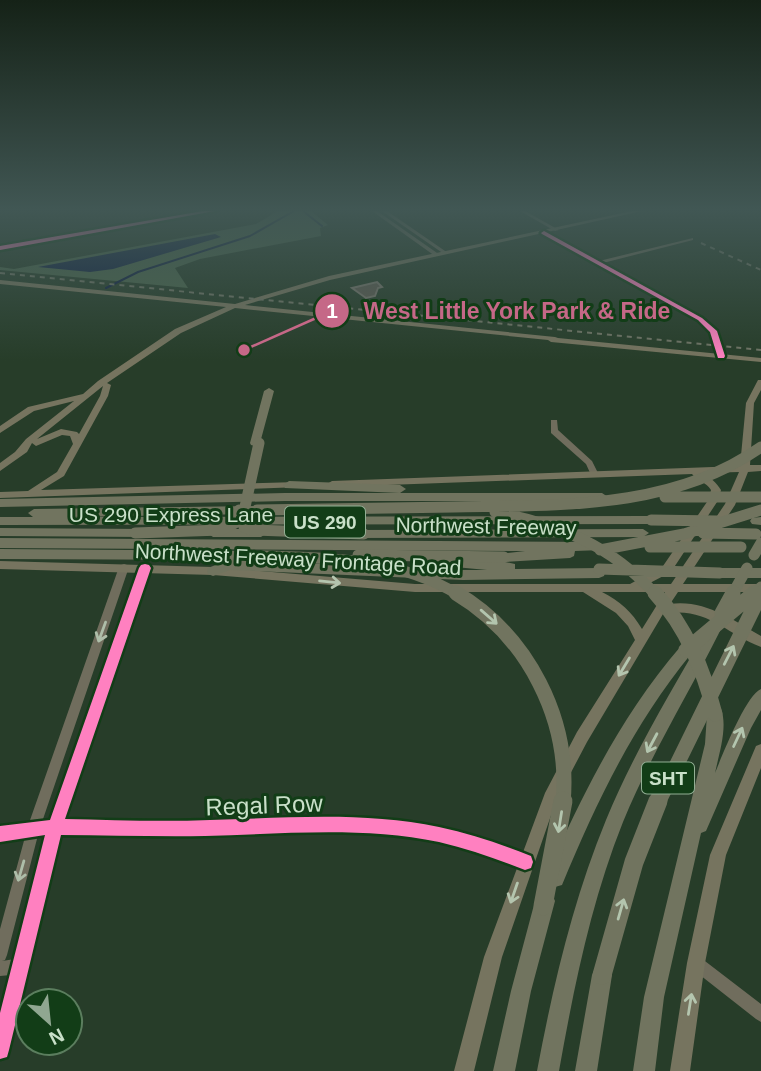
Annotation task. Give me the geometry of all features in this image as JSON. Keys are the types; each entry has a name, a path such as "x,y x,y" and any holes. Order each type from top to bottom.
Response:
{"highway":[{"path":"135,533 230,527 238,516 257,443 243,516 244,527 252,530 363,534"},
{"path":"0,519 24,513 562,505 632,497 714,474 736,464 761,447"},
{"path":"289,485 547,497"},
{"path":"0,503 761,497"},
{"path":"411,507 497,512 545,523 571,533 627,565 656,592 677,617 708,681 715,714 713,744 654,997 644,1071"},
{"path":"0,554 552,555 675,536 761,510"},
{"name":"Northwest Freeway","path":"0,519 761,521"},
{"name":"US 290 Express Lane","path":"0,532 761,534"},
{"name":"Northwest Freeway","path":"0,543 635,547 761,545"},
{"path":"287,544 497,566 599,571 761,573"},
{"name":"SHT","path":"548,1071 573,950 596,874 627,791 761,545"},
{"path":"263,556 356,561 420,575 465,598 501,628 518,647 546,695 563,758 562,809 505,1071"},
{"path":"213,570 229,565 463,575 599,571"},
{"path":"543,906 599,776 636,712 686,650 761,589"},
{"name":"SHT","path":"586,1071 602,975 634,862 662,792 761,589"},
{"path":"682,868 719,777 761,696"}],"main road":[{"path":"160,345 239,307 288,288 410,261"},
{"path":"0,468 85,396 178,331 212,315 350,274"},
{"path":"0,282 761,360"},
{"path":"208,304 216,310 212,315"},
{"path":"36,443 108,382"},
{"path":"28,494 61,474 104,396 108,382"},
{"path":"464,1071 493,957 550,798 641,640 730,505 745,468 750,403 761,382"},
{"path":"0,430 37,407 85,396"},
{"path":"19,416 45,412 48,426"},
{"path":"20,452 66,432 75,435 77,444"},
{"path":"700,469 729,460 747,443"},
{"path":"0,495 761,468"},
{"path":"626,588 667,569 714,499 716,490 711,482 696,474 676,470"},
{"path":"61,474 66,486 79,492"},
{"name":"Northwest Freeway Frontage Road","path":"0,565 213,570 415,589 761,589"},
{"path":"583,589 620,607 635,626 641,640"},
{"path":"659,611 680,605 697,607 761,642"},
{"path":"680,1071 696,962 718,855 761,751"}],"street":[{"path":"594,261 700,319 713,331 721,356"},
{"path":"598,263 606,261"},
{"path":"554,422 554,431 589,463 594,473"},
{"path":"0,956 33,830 124,568"},
{"path":"0,1050 55,827 145,568"},
{"name":"Regal Row","path":"0,834 55,827 162,830 308,824 405,828 473,841 525,862"},
{"path":"696,962 761,1014"},
{"path":"0,969 20,966"}],"green space":[{"path":"57,261 194,261 175,268 188,288 0,270 0,267 14,269"}],"water":[{"path":"70,261 140,261 90,272 38,267"}],"building":[{"path":"377,282 382,287 378,288 375,296 366,298 352,288"}],"waterway":[{"path":"106,288 138,272 172,261"}],"railway":[{"path":"741,261 761,270"},
{"path":"0,273 761,350"}],"cycle path":[{"path":"595,261 700,319 713,331 721,356"},
{"path":"0,1050 55,827 145,568"},
{"path":"0,834 58,827 151,829 347,825 437,834 481,845 525,862"}],"place":[{"name":"West Little York Park & Ride","path":"244,350"}]}
